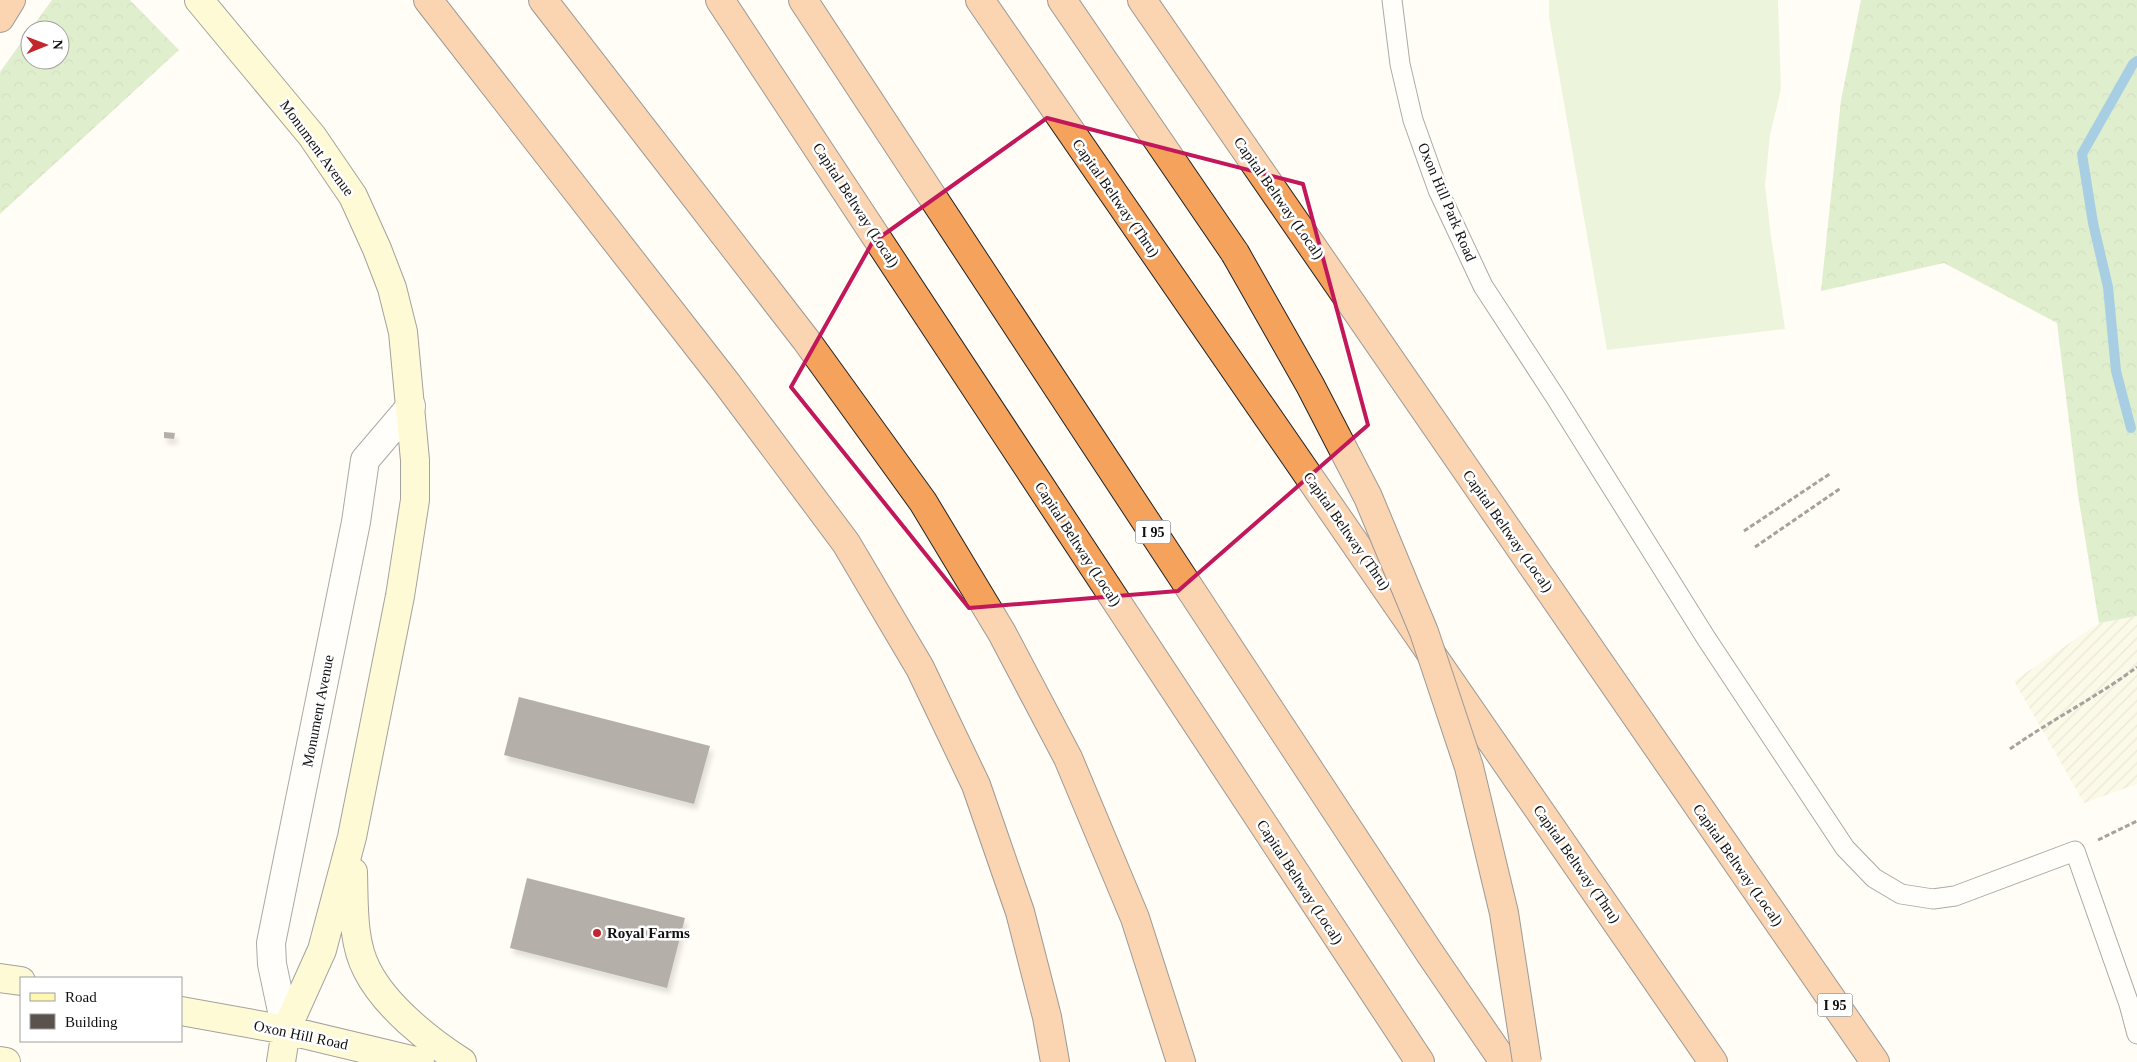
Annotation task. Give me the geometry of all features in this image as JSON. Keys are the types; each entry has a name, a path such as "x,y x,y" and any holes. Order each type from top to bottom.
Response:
{"highway":[{"path":"0,18 11,0"},
{"path":"428,0 725,381 846,543 920,668 976,786 1020,912 1047,1016 1055,1062"},
{"path":"543,0 806,340 923,502 1002,633 1068,758 1135,918 1181,1062"},
{"name":"Capital Beltway (Local)","path":"720,0 1420,1062"},
{"name":"I 95","path":"803,0 1429,952 1504,1062"},
{"name":"Capital Beltway (Thru)","path":"980,0 1713,1062"},
{"path":"1062,0 1235,253 1310,385 1368,497 1424,632 1472,777 1504,913 1526,1062"},
{"name":"Capital Beltway (Local)","path":"1142,0 1875,1062"}],"main road":[{"name":"Monument Avenue","path":"200,0 312,136 353,196 392,288 403,332 411,406 416,500 400,596 352,837 322,950 286,1030 281,1062"},
{"path":"352,837 354,909 358,940 366,969 398,1010 440,1048 462,1062"},
{"path":"0,978 20,982"},
{"name":"Oxon Hill Road","path":"182,1011 286,1030 420,1062"},
{"path":"0,1061 6,1062"}],"street":[{"name":"Monument Avenue","path":"286,1030 272,964 271,943 356,522 365,460 411,406"}],"lane":[{"name":"Oxon Hill Park Road","path":"1392,0 1400,64 1413,120 1438,190 1483,286 1556,398 1706,638 1845,848 1874,878 1901,894 1933,899 1955,896 2075,851"},
{"path":"2075,851 2129,1004 2137,1034"}],"path":[{"path":"1744,531 1831,473"},
{"path":"1755,547 1841,488"},
{"path":"2010,749 2041,727 2122,679 2137,667"},
{"path":"2075,851 2137,821"}],"highlighted area":[{"path":"1047,118 1303,184 1368,425 1178,591 969,608 791,387 872,243"}],"shaded area":[{"path":"2137,616 2137,784 2084,803 2014,681 2099,623"}],"green space":[{"path":"52,0 130,0 179,50 0,214 0,72 20,44 20,70 70,70 70,20 37,20"},
{"path":"1549,0 1778,0 1781,89 1770,135 1765,185 1785,329 1607,350 1549,17"},
{"path":"1861,0 2137,0 2137,616 2099,623 2078,495 2057,323 1944,263 1821,291 1841,100"}],"building":[{"path":"164,432 175,433 174,439 164,438"},
{"path":"519,697 710,746 694,804 504,755"},
{"name":"Royal Farms","path":"527,878 685,918 667,988 510,948"}],"waterway":[{"path":"2131,428 2116,371 2108,287 2093,223 2082,154 2133,64 2137,61"}],"place":[{"name":"Royal Farms","path":"597,933"}]}
